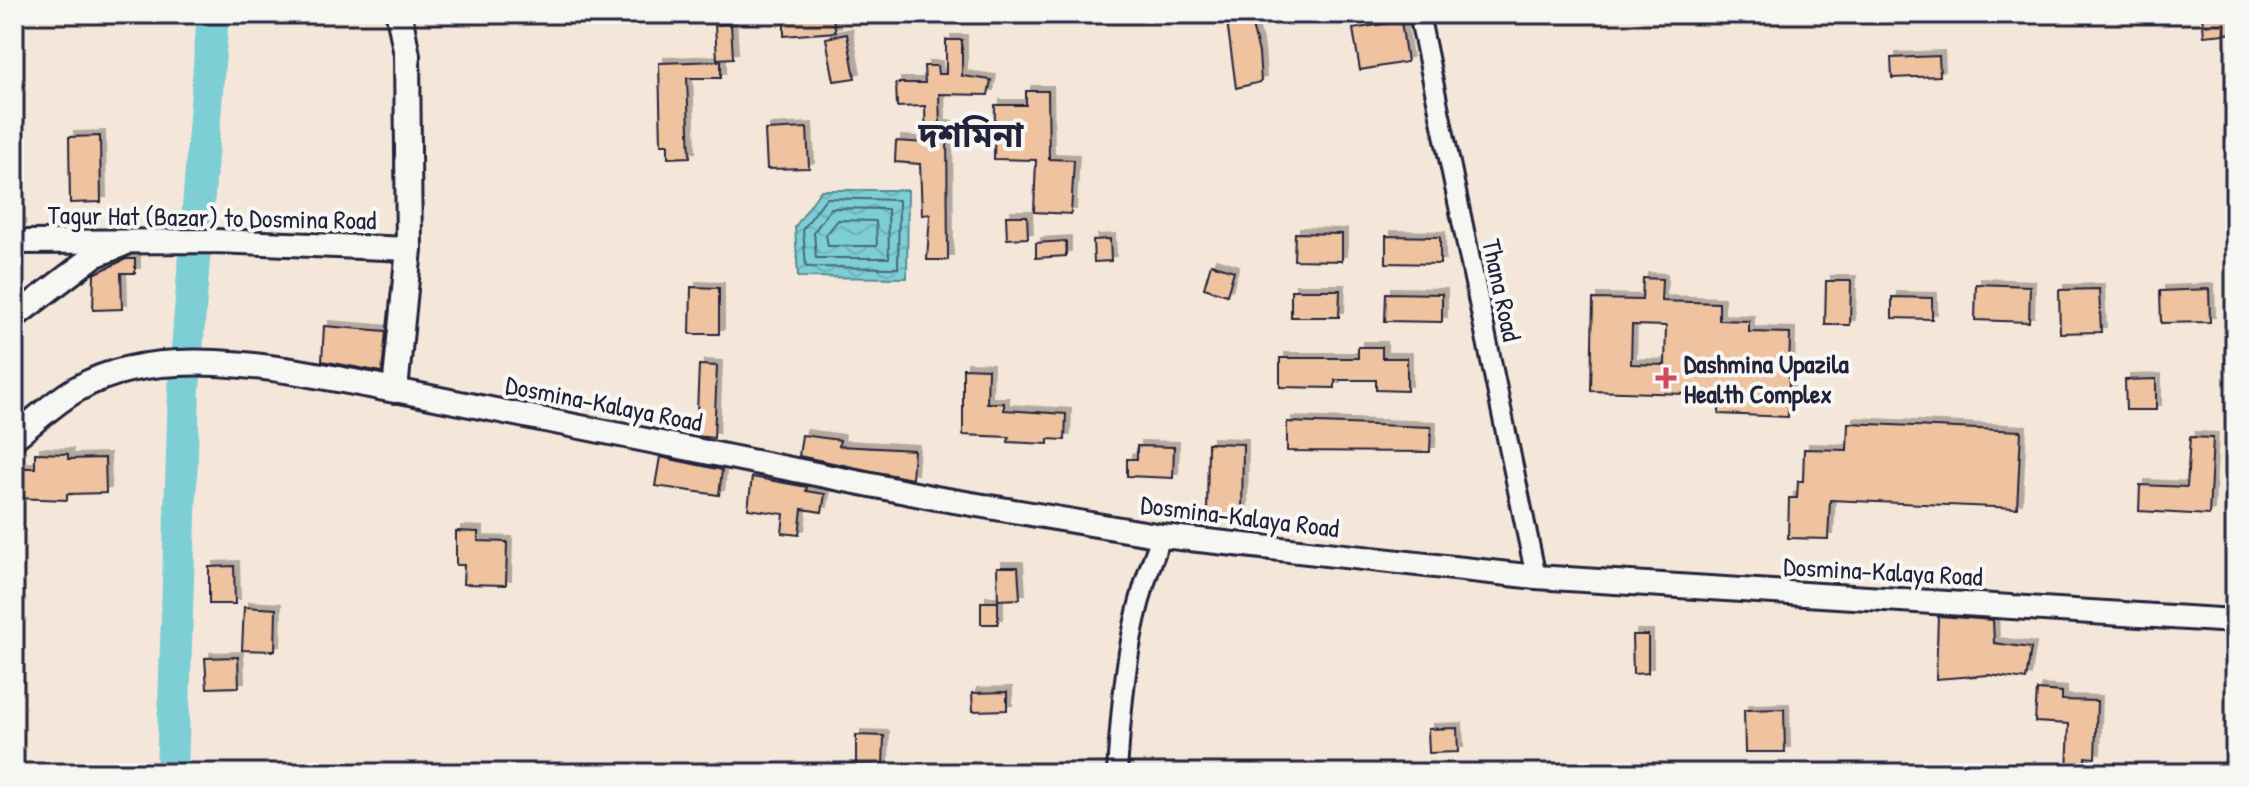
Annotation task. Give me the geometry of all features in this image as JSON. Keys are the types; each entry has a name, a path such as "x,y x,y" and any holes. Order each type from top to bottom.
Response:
{"main road":[{"path":"395,390 409,249 407,55 399,14"},
{"name":"Dosmina-Kalaya Road","path":"14,437 77,389 122,371 150,366 251,364 395,390"}],"street":[{"name":"Thana Road","path":"1419,14 1536,577"},
{"path":"14,317 94,256 136,240"},
{"name":"Tagur Hat (Bazar) to Dosmina Road","path":"14,242 171,240 409,249"},
{"name":"Dosmina-Kalaya Road","path":"395,390 936,498 1162,536 1536,577 2235,621"},
{"path":"1117,773 1132,623 1145,575 1162,536"}],"water":[{"path":"821,190 908,190 907,278 798,277 795,227"}],"building":[{"path":"784,14 832,14 836,32 784,36"},
{"path":"1226,14 1249,14 1259,53 1261,82 1236,88"},
{"path":"2202,14 2235,14 2235,33 2204,36"},
{"path":"1401,21 1407,62 1360,70 1353,29"},
{"path":"731,24 733,58 717,59 715,25"},
{"path":"847,34 855,78 834,81 826,38"},
{"path":"946,40 962,40 962,76 991,80 988,95 939,94 940,126 947,126 948,260 927,260 930,214 922,215 920,164 895,162 896,141 926,143 925,106 897,107 896,83 925,83 924,66 937,66 938,74 946,74"},
{"path":"1939,56 1940,76 1892,78 1891,58"},
{"path":"721,61 721,78 687,78 690,157 668,158 668,144 661,144 659,63"},
{"path":"1026,91 1048,91 1049,159 1074,160 1071,214 1034,212 1036,160 994,159 995,105 1026,105"},
{"path":"807,128 809,168 767,169 765,130"},
{"path":"100,136 101,202 70,203 69,137"},
{"path":"1006,216 1027,216 1028,238 1007,239"},
{"path":"1295,233 1342,234 1342,261 1294,260"},
{"path":"1386,236 1440,237 1440,264 1386,263"},
{"path":"1110,239 1111,261 1094,262 1093,240"},
{"path":"1066,241 1066,256 1036,258 1036,243"},
{"path":"126,259 135,259 135,273 121,273 122,309 93,310 94,274"},
{"path":"1211,264 1234,271 1227,295 1204,288"},
{"path":"1643,278 1662,279 1661,301 1719,303 1719,320 1749,321 1749,332 1790,333 1788,417 1719,414 1719,395 1591,391 1593,299 1642,300","holes":["1632,325 1666,326 1665,365 1631,364"]},
{"path":"1826,281 1851,281 1850,325 1825,325"},
{"path":"1976,284 2030,286 2029,322 1975,320"},
{"path":"691,287 719,288 719,334 690,334"},
{"path":"2099,289 2101,332 2060,333 2059,290"},
{"path":"2209,289 2210,322 2161,323 2160,291"},
{"path":"1291,290 1340,290 1339,317 1291,317"},
{"path":"1386,293 1442,294 1442,322 1385,321"},
{"path":"1892,297 1932,298 1932,319 1892,318"},
{"path":"324,326 386,331 382,372 322,361"},
{"path":"1358,347 1382,347 1382,358 1407,358 1407,391 1376,390 1376,380 1335,380 1335,388 1280,387 1280,358 1358,358"},
{"path":"699,365 717,366 714,438 696,436"},
{"path":"963,368 988,369 987,403 1004,403 1004,410 1066,414 1065,440 1048,439 1048,444 1008,442 1009,437 963,435"},
{"path":"2156,379 2156,410 2126,410 2125,380"},
{"path":"1287,422 1431,427 1430,452 1287,451"},
{"path":"1848,423 2021,431 2017,508 1830,500 1828,539 1788,538 1789,498 1797,498 1798,481 1803,481 1804,449 1847,450"},
{"path":"802,435 840,440 839,446 914,450 912,479 799,456"},
{"path":"2190,437 2213,438 2209,515 2139,511 2140,485 2187,487"},
{"path":"1208,443 1243,444 1242,516 1207,516"},
{"path":"1137,446 1174,447 1173,478 1127,476 1127,459 1137,459"},
{"path":"35,453 68,454 68,459 105,458 106,493 67,494 67,500 14,498 14,468 35,468"},
{"path":"660,457 722,470 719,495 655,486"},
{"path":"752,477 807,487 806,491 825,494 822,512 802,509 799,535 782,533 784,514 748,509"},
{"path":"456,531 478,532 478,541 507,542 506,585 463,584 464,565 456,565"},
{"path":"234,566 235,604 209,604 209,567"},
{"path":"997,567 1018,567 1020,599 998,600"},
{"path":"981,602 998,602 998,624 981,624"},
{"path":"244,607 276,609 275,651 242,650"},
{"path":"1938,616 1993,620 1994,643 2031,648 2026,680 1989,675 1936,679"},
{"path":"1632,635 1648,635 1648,673 1633,674"},
{"path":"238,657 239,687 207,688 205,658"},
{"path":"2037,690 2062,692 2062,700 2097,701 2095,758 2085,757 2084,773 2067,773 2069,724 2035,722"},
{"path":"1007,692 1007,710 973,711 972,693"},
{"path":"1784,709 1785,752 1745,752 1744,710"},
{"path":"1457,728 1458,752 1429,753 1428,729"},
{"path":"856,735 884,736 883,766 856,765"}],"waterway":[{"path":"172,771 184,389 213,14"}],"place":[{"name":"Dashmina Upazila Health Complex","path":"1666,378"}],"district":[{"name":"দশমিনা","path":"971,135"}]}
